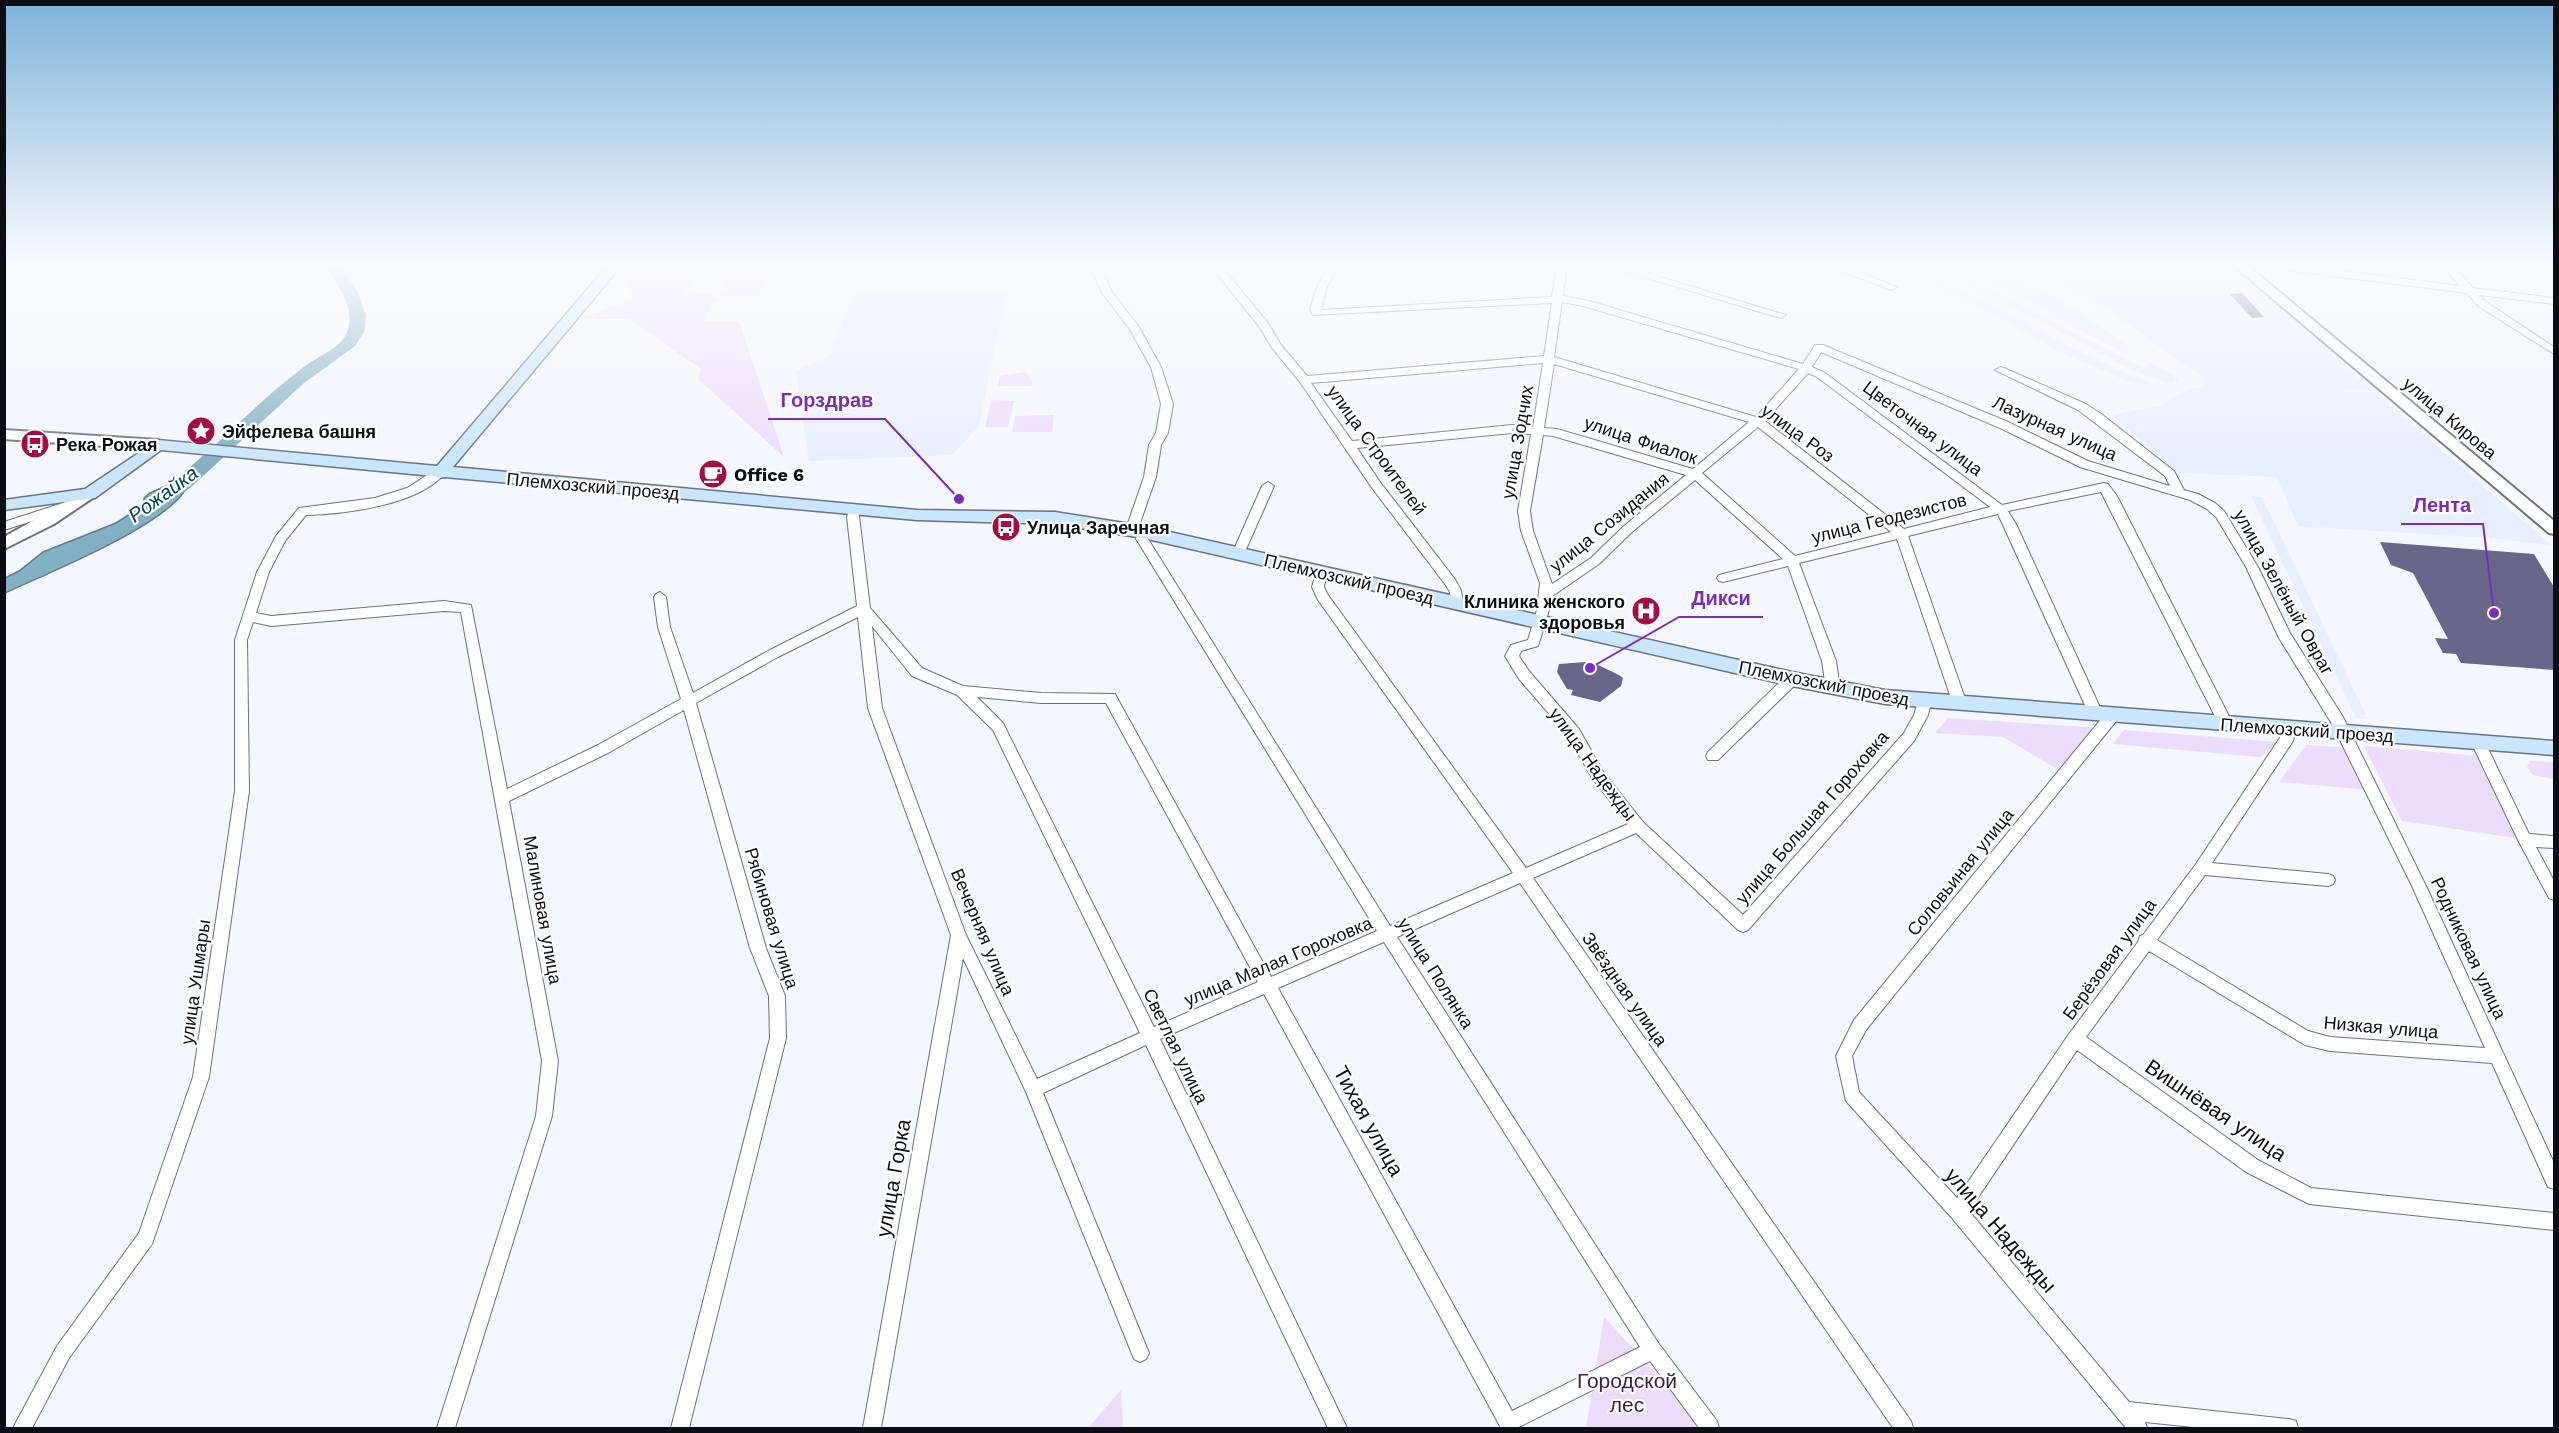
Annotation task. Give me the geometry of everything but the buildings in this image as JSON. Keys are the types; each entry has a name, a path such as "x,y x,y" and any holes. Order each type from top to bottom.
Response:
{"main road":[{"path":"439,472 558,332"},
{"path":"4,505 66,495 83,499 158,445"},
{"name":"Племхозский проезд","path":"158,445 854,510 933,516 1046,517 1137,531 1833,688 1924,702 2554,748"}],"street":[{"path":"1137,332 1156,367 1167,404 1162,433 1155,445 1137,531"},
{"name":"улица Строителей","path":"1268,332 1350,445 1376,485 1450,581 1456,592 1456,604"},
{"name":"улица Зодчих","path":"1540,622 1545,595 1544,574 1529,536 1524,514 1553,332"},
{"name":"Цветочная улица","path":"1683,332 1806,368 1826,378 2000,509 2016,536 2104,715"},
{"name":"улица Кирова","path":"2319,332 2554,529"},
{"path":"2524,332 2554,351"},
{"name":"улица Созидания","path":"1545,595 1595,561 1628,529 1758,421 1806,368 1819,347"},
{"name":"Лазурная улица","path":"1819,347 2004,425 2084,464 2179,492"},
{"name":"улица Роз","path":"1304,380 1549,359 1758,421 1901,533"},
{"path":"2000,370 2082,407 2096,416 2170,474 2179,492"},
{"name":"улица Фиалок","path":"1350,445 1512,429 1538,429 1586,440 1696,474 1792,560 1829,661 1833,688"},
{"path":"4,434 158,445"},
{"name":"улица Ушмары","path":"22,1428 63,1352 146,1238 201,1077 242,791 241,640 263,572 280,539 303,512 344,508 384,498 423,484 439,472"},
{"path":"1238,554 1269,486"},
{"name":"Лазурная улица","path":"2099,486 2106,488 2111,496 2226,724"},
{"name":"улица Геодезистов","path":"1723,578 2099,486"},
{"name":"улица Зелёный Овраг","path":"2179,492 2211,506 2231,529 2261,583 2284,635 2344,733"},
{"path":"4,526 83,499"},
{"path":"4,544 83,499"},
{"name":"Вечерняя улица","path":"854,510 875,708 959,935 1033,1089 1140,1353"},
{"name":"улица Полянка","path":"1137,531 1388,935 1653,1350 1710,1428"},
{"path":"1901,533 1960,704"},
{"name":"Звёздная улица","path":"1321,573 1318,586 1322,597 1523,875 1904,1428"},
{"name":"Рябиновая улица","path":"660,597 664,627 688,699 758,948 777,996 778,1038 680,1428"},
{"name":"Малиновая улица","path":"247,616 272,621 444,606 467,608 550,1061 544,1116 446,1428"},
{"path":"503,798 603,749 688,699 863,609 917,672 962,692"},
{"name":"улица Надежды","path":"1540,622 1533,643 1513,650 1513,660 1574,733 1597,774 1638,826 1743,925"},
{"path":"1713,756 1792,679"},
{"name":"Тихая улица","path":"962,692 1041,698 1110,698 1508,1423 1653,1350"},
{"name":"Светлая улица","path":"962,692 998,727 1150,1036 1338,1428"},
{"name":"улица Большая Гороховка","path":"1743,925 1909,737 1921,715 1924,702"},
{"name":"Соловьиная улица","path":"1844,1056 1860,1025 2104,715"},
{"name":"Берёзовая улица","path":"1958,1212 2075,1039 2201,868 2288,737 2289,728"},
{"name":"Родниковая улица","path":"2344,733 2419,886 2554,1181"},
{"path":"2478,742 2554,894"},
{"name":"улица Малая Гороховка","path":"1033,1089 1150,1036 1638,826"},
{"path":"2525,840 2554,842"},
{"path":"2201,868 2328,880"},
{"name":"улица Горка","path":"872,1428 959,935"},
{"name":"Низкая улица","path":"2145,941 2304,1038 2330,1044 2497,1056"},
{"name":"Вишнёвая улица","path":"2075,1039 2252,1166 2309,1196 2554,1222"},
{"name":"улица Надежды","path":"1844,1056 1852,1096 1958,1212 2138,1428"},
{"path":"2126,1411 2289,1428"}],"shaded area":[{"path":"839,332 998,332 979,426 952,455 809,461 796,371 829,356"},
{"path":"2025,332 2042,332 2133,377 2138,376 2150,384 2135,384 2064,354"},
{"path":"2060,332 2073,332 2144,368 2151,363 2180,379 2171,384 2137,372"},
{"path":"2084,332 2107,332 2131,348 2124,353"},
{"path":"2139,332 2308,332 2374,391 2243,389 2375,392 2551,545 2490,538 2298,526 2277,477 2178,473 2112,415 2159,406 2191,388 2204,388 2200,375"},
{"path":"2251,496 2262,497 2368,719 2356,718"}],"green space":[{"path":"648,332 743,332 784,457 697,378 701,369"},
{"path":"1026,372 1032,381 1032,386 998,386 1000,376"},
{"path":"991,400 1014,401 1008,427 985,427"},
{"path":"1054,415 1052,432 1012,432 1015,416"},
{"path":"1948,718 2100,728 2064,773 2003,737 1935,733"},
{"path":"2124,730 2278,742 2260,757 2113,744"},
{"path":"2306,745 2352,748 2372,790 2279,782"},
{"path":"2364,746 2481,756 2522,839 2402,821"},
{"path":"2530,761 2554,762 2554,779 2533,775 2527,766"},
{"name":"Городской лес","path":"1604,1317 1676,1395 1699,1428 1586,1428"},
{"path":"1121,1390 1123,1428 1088,1428"}],"water":[{"path":"175,482 189,483 179,498 160,514 107,546 5,593 5,578 19,571 43,552 116,523 144,505 144,498 150,493"}],"waterway":[{"name":"Рожайка","path":"162,498 203,467 298,379 344,348 355,332"}],"place":[{"name":"Эйфелева башня","path":"201,431"},
{"name":"Река Рожая","path":"35,444"},
{"name":"Office 6","path":"713,474"},
{"name":"Горздрав","path":"959,499"},
{"name":"Улица Заречная","path":"1006,527"},
{"name":"Клиника женского здоровья","path":"1646,611"},
{"name":"Лента","path":"2494,613"},
{"name":"Дикси","path":"1590,668"}]}
